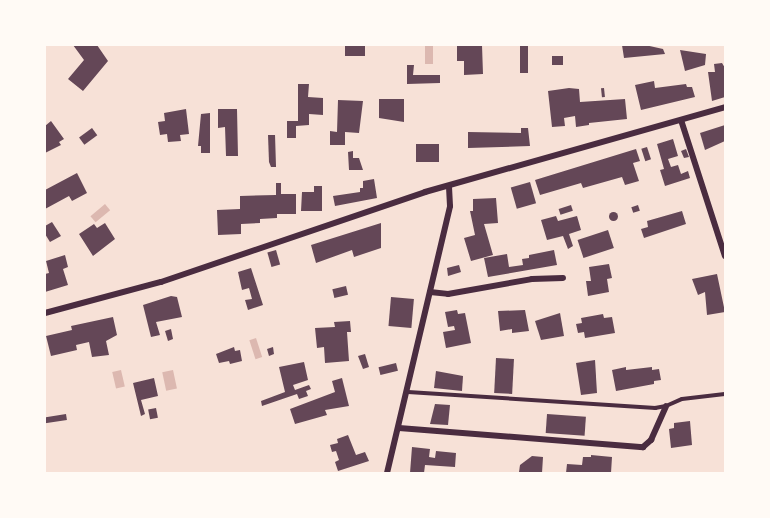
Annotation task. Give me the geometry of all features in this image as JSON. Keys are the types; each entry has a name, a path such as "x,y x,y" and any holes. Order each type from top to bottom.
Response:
{"street":[{"path":"45,313 161,282 425,192 725,107"},
{"path":"681,120 725,256"},
{"path":"387,473 408,392 450,206 449,186"},
{"path":"430,292 448,294 532,279 563,278"},
{"path":"399,428 643,447 651,440 666,406"}],"lane":[{"path":"408,392 610,406 666,406 682,399 725,394"}],"shaded area":[{"path":"425,45 433,45 433,64 425,64"},
{"path":"105,204 110,210 96,222 90,216"},
{"path":"256,338 262,357 256,359 249,340"},
{"path":"121,370 125,387 116,389 112,372"},
{"path":"173,370 177,389 166,391 162,372"}],"building":[{"path":"73,45 97,45 108,61 83,91 68,79 84,60"},
{"path":"345,45 365,45 365,56 345,56"},
{"path":"457,45 482,45 483,74 464,75 464,61 457,61"},
{"path":"520,45 528,45 528,73 520,73"},
{"path":"622,45 645,45 663,49 665,54 624,58"},
{"path":"680,50 706,54 705,65 685,71"},
{"path":"552,56 563,56 563,65 552,65"},
{"path":"722,63 725,68 725,97 712,101 708,72 715,72 714,64"},
{"path":"407,65 414,65 413,75 440,75 440,83 407,84"},
{"path":"654,81 655,88 686,84 687,87 692,87 695,97 641,110 635,85"},
{"path":"298,84 309,84 308,97 323,98 323,115 309,114 309,125 296,126 296,138 287,138 287,121 298,121"},
{"path":"601,88 604,88 605,97 602,97"},
{"path":"579,89 580,102 625,99 627,119 589,123 589,125 576,127 575,116 564,118 565,126 552,127 548,91"},
{"path":"379,99 404,99 404,122 379,118"},
{"path":"338,100 363,101 359,133 345,132 345,145 330,145 330,131 337,132"},
{"path":"186,109 189,134 180,135 181,141 168,142 167,134 160,135 158,122 165,121 164,113"},
{"path":"218,109 237,109 238,156 226,156 225,127 218,128"},
{"path":"210,113 210,153 201,153 201,146 198,146 201,114"},
{"path":"51,121 64,139 59,142 61,145 45,153 45,126"},
{"path":"725,125 725,141 705,150 700,133"},
{"path":"92,128 97,135 84,145 79,137"},
{"path":"521,128 528,128 530,146 468,148 468,132 521,133"},
{"path":"268,135 275,135 276,167 271,167 269,162"},
{"path":"673,139 678,156 668,159 671,167 678,165 681,174 688,171 690,178 665,186 660,170 664,169 657,144"},
{"path":"416,144 439,144 439,162 416,162"},
{"path":"647,147 651,159 645,161 641,149"},
{"path":"636,149 640,161 633,163 639,181 625,185 622,177 583,188 581,183 540,195 535,180"},
{"path":"686,149 689,157 684,158 681,151"},
{"path":"353,151 353,158 359,158 363,170 349,170 348,152"},
{"path":"77,173 87,193 72,201 69,196 45,209 45,190"},
{"path":"374,179 377,198 335,206 333,196 360,192 360,188 363,188 363,181"},
{"path":"530,182 536,203 517,209 511,188"},
{"path":"276,183 281,183 281,194 296,194 296,214 277,214 277,218 260,219 260,223 241,224 241,234 218,235 217,210 240,209 240,196 276,195"},
{"path":"314,186 322,186 322,211 301,211 302,192 314,192"},
{"path":"496,198 498,223 484,224 493,255 471,261 464,238 475,235 470,211 473,211 473,199"},
{"path":"571,205 573,211 560,215 559,209"},
{"path":"638,205 640,211 633,213 631,207"},
{"path":"682,211 686,224 644,238 641,229 648,227 647,221"},
{"path":"613,212 617,216 613,220 609,216"},
{"path":"556,216 558,221 577,216 581,230 569,234 573,246 568,249 563,236 547,240 541,220"},
{"path":"52,222 61,236 50,242 45,234 45,226"},
{"path":"105,223 115,239 93,256 79,234 94,224 97,228"},
{"path":"381,223 381,248 354,257 352,250 316,263 311,245"},
{"path":"608,230 614,248 583,258 578,240"},
{"path":"276,250 280,264 271,267 267,252"},
{"path":"554,250 557,265 488,277 484,258 507,254 509,267 523,265 522,259 529,258 529,255"},
{"path":"65,255 68,267 63,269 68,285 45,292 45,274 49,273 46,261"},
{"path":"609,264 612,278 607,279 609,292 588,296 586,281 591,281 589,267"},
{"path":"459,265 461,272 448,276 447,268"},
{"path":"251,268 263,305 248,310 245,300 252,299 249,288 242,290 238,272"},
{"path":"717,274 725,312 707,315 705,292 698,295 692,279"},
{"path":"346,286 348,295 334,298 332,289"},
{"path":"171,296 177,297 182,317 156,322 160,335 151,337 143,305"},
{"path":"391,297 414,299 411,328 388,326"},
{"path":"457,310 458,314 465,313 471,343 446,348 443,332 455,330 454,326 448,327 445,312"},
{"path":"525,310 529,331 512,333 512,329 500,331 498,311"},
{"path":"560,313 564,336 541,340 535,321"},
{"path":"603,314 604,318 612,317 615,333 585,338 584,332 578,333 576,324 582,323 581,318"},
{"path":"113,317 117,335 106,341 109,355 92,357 89,342 76,345 77,350 51,356 46,336 72,330 71,326"},
{"path":"350,321 351,332 347,332 349,361 325,363 324,347 317,348 315,328 335,327 334,322"},
{"path":"171,329 173,339 168,341 165,331"},
{"path":"234,347 235,351 240,350 242,361 230,364 229,361 219,363 216,354"},
{"path":"273,347 274,354 269,356 267,349"},
{"path":"365,354 369,367 363,369 358,356"},
{"path":"496,358 514,359 512,394 494,393"},
{"path":"595,360 597,393 581,395 576,363"},
{"path":"304,362 308,380 293,385 295,390 309,385 311,389 306,391 308,396 299,399 297,394 262,406 261,401 285,392 279,367"},
{"path":"396,363 398,371 380,375 379,367"},
{"path":"626,367 626,370 652,367 652,370 659,369 661,380 654,381 654,384 616,391 612,370"},
{"path":"436,371 463,376 462,391 434,388"},
{"path":"154,378 158,396 141,400 145,414 141,416 133,383"},
{"path":"342,378 349,406 325,410 327,415 295,424 290,409 335,392 332,381"},
{"path":"435,404 450,405 448,425 430,424"},
{"path":"156,408 158,418 150,419 148,410"},
{"path":"66,414 67,420 45,423 45,417"},
{"path":"547,414 586,417 585,436 546,433"},
{"path":"690,421 692,445 671,448 669,429 674,428 674,423"},
{"path":"348,435 356,455 365,452 369,461 338,471 335,462 339,460 336,451 332,452 330,445 338,443 337,439"},
{"path":"412,447 430,449 429,457 435,458 436,451 456,453 455,467 425,465 424,473 410,473"},
{"path":"591,455 612,457 611,473 566,473 567,464 582,465 583,457 591,457"},
{"path":"532,456 543,457 542,473 519,472 520,465"}]}
